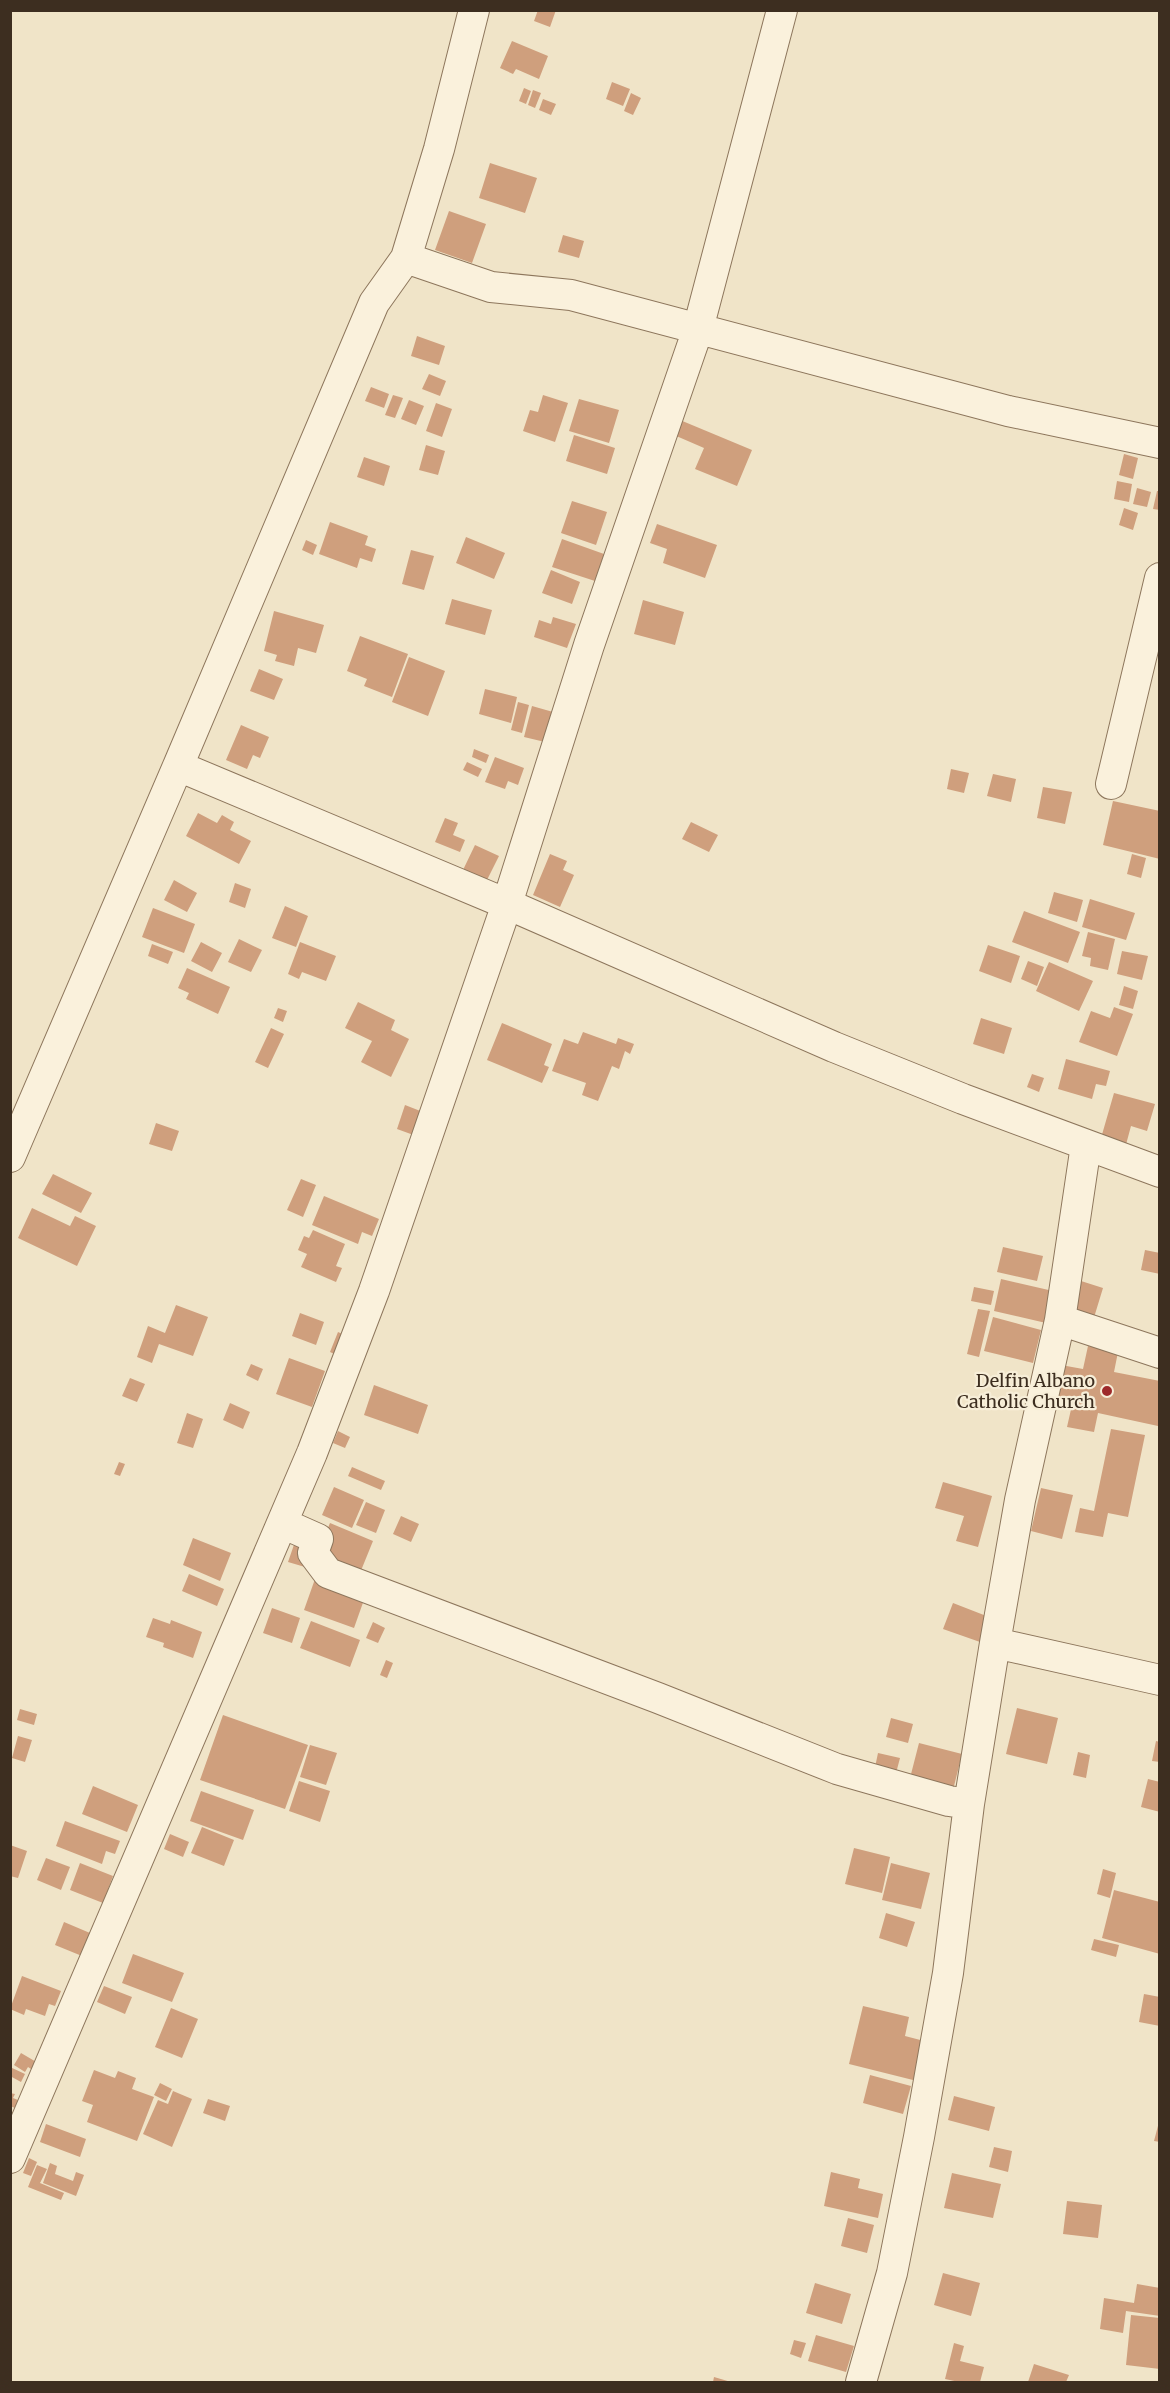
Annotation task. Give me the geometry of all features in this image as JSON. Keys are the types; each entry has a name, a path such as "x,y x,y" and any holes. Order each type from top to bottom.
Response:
{"street":[{"path":"10,1157 374,303 406,258 440,149 474,10"},
{"path":"10,2158 312,1453 374,1291 507,904 589,645 698,329 782,10"},
{"path":"406,258 491,287 571,295 1008,411 1160,443"},
{"path":"1111,784 1160,578"},
{"path":"178,766 507,904 834,1047 963,1099 1160,1172"},
{"path":"861,2382 892,2273 914,2168 948,1973 969,1804 995,1643 1020,1500 1060,1320 1086,1145"},
{"path":"1060,1320 1160,1353"},
{"path":"282,1522 318,1539 313,1553 328,1573 658,1698 837,1769 949,1801 969,1804"},
{"path":"995,1643 1160,1680"}],"building":[{"path":"538,10 556,10 550,27 534,21"},
{"path":"512,41 548,56 539,79 516,69 513,74 500,68"},
{"path":"612,82 630,89 623,106 606,99"},
{"path":"524,88 531,91 526,104 519,101"},
{"path":"533,90 541,93 535,108 528,105"},
{"path":"631,93 641,98 633,115 624,111"},
{"path":"543,99 556,104 551,115 539,110"},
{"path":"490,163 537,178 525,213 479,198"},
{"path":"449,211 486,224 472,263 435,250"},
{"path":"563,235 584,241 579,258 558,252"},
{"path":"417,336 445,346 439,365 411,356"},
{"path":"429,374 446,381 440,396 422,389"},
{"path":"371,387 389,394 384,408 365,401"},
{"path":"393,395 403,398 395,418 385,415"},
{"path":"543,395 568,403 555,442 523,431 530,410 538,412"},
{"path":"579,399 619,410 609,443 569,431"},
{"path":"409,400 424,406 416,425 401,419"},
{"path":"436,403 452,409 442,437 426,431"},
{"path":"680,420 752,450 737,486 695,469 704,448 674,435"},
{"path":"574,435 615,448 607,474 566,461"},
{"path":"426,445 445,451 438,475 419,470"},
{"path":"1124,454 1138,458 1133,479 1119,475"},
{"path":"364,457 390,466 384,486 357,477"},
{"path":"1117,481 1132,484 1129,502 1114,499"},
{"path":"1137,488 1151,492 1147,507 1133,504"},
{"path":"1157,491 1160,491 1160,510 1153,509"},
{"path":"572,501 607,512 596,545 561,533"},
{"path":"1124,508 1138,513 1133,530 1119,525"},
{"path":"330,522 368,536 365,545 376,549 372,562 360,558 357,568 319,554"},
{"path":"657,524 717,545 705,578 663,563 667,549 650,543"},
{"path":"466,537 505,553 494,579 456,563"},
{"path":"562,539 604,554 595,581 552,567"},
{"path":"306,540 317,545 313,555 302,550"},
{"path":"411,550 434,556 424,590 402,584"},
{"path":"551,570 580,582 572,604 542,593"},
{"path":"452,599 492,610 485,635 445,624"},
{"path":"643,600 684,612 675,645 634,634"},
{"path":"274,611 324,625 316,653 298,648 294,666 275,661 277,655 264,651"},
{"path":"553,617 576,624 567,648 534,637 539,620 551,624"},
{"path":"360,636 408,654 392,697 364,686 367,679 347,671"},
{"path":"409,657 445,671 428,716 392,702"},
{"path":"259,669 283,679 274,700 250,691"},
{"path":"485,689 517,697 511,723 479,714"},
{"path":"518,702 529,705 522,733 511,730"},
{"path":"532,706 553,712 545,742 524,737"},
{"path":"241,725 269,737 260,758 253,755 247,769 226,760"},
{"path":"474,749 489,755 486,763 472,757"},
{"path":"495,757 524,768 518,785 508,781 505,789 485,782"},
{"path":"467,762 482,769 478,777 463,770"},
{"path":"951,769 969,773 964,793 947,789"},
{"path":"993,774 1016,779 1011,802 987,796"},
{"path":"1043,787 1072,792 1065,824 1037,818"},
{"path":"1113,801 1160,811 1160,859 1103,845"},
{"path":"198,813 217,823 222,815 234,822 230,830 251,841 239,864 186,836"},
{"path":"445,818 458,823 453,835 465,840 460,852 435,842"},
{"path":"691,822 718,835 709,852 682,839"},
{"path":"475,845 499,856 486,882 463,870"},
{"path":"550,854 567,861 563,870 574,875 560,907 533,895"},
{"path":"1132,854 1146,858 1141,878 1127,874"},
{"path":"174,880 197,893 187,912 164,900"},
{"path":"235,883 251,889 245,908 229,902"},
{"path":"1054,892 1083,900 1077,922 1048,913"},
{"path":"1090,899 1135,913 1126,940 1082,927"},
{"path":"285,906 308,916 296,947 272,938"},
{"path":"153,908 195,924 184,953 142,937"},
{"path":"1024,911 1080,932 1068,963 1012,942"},
{"path":"1088,932 1115,939 1108,970 1090,966 1091,958 1082,956"},
{"path":"239,939 262,950 251,972 228,962"},
{"path":"201,942 222,953 212,972 191,961"},
{"path":"300,942 336,956 326,981 302,972 299,979 288,974"},
{"path":"152,944 173,952 168,964 148,956"},
{"path":"988,945 1020,956 1011,983 979,971"},
{"path":"1122,951 1148,956 1142,980 1117,974"},
{"path":"1028,961 1044,967 1037,986 1021,979"},
{"path":"1049,962 1093,981 1079,1011 1036,991"},
{"path":"187,968 230,987 218,1014 186,999 189,993 178,988"},
{"path":"1124,986 1138,991 1133,1009 1119,1005"},
{"path":"358,1002 395,1020 391,1030 409,1039 391,1077 361,1062 372,1041 345,1028"},
{"path":"1114,1007 1133,1014 1117,1056 1079,1042 1091,1011 1110,1018"},
{"path":"278,1008 287,1011 283,1022 274,1018"},
{"path":"981,1018 1012,1028 1004,1054 973,1044"},
{"path":"502,1023 552,1044 544,1065 549,1067 542,1083 487,1060"},
{"path":"271,1028 284,1034 268,1068 255,1062"},
{"path":"583,1032 616,1044 618,1038 634,1044 630,1054 625,1051 619,1069 612,1066 598,1101 582,1095 586,1083 552,1071 564,1039 578,1044"},
{"path":"1066,1059 1110,1071 1106,1086 1096,1084 1092,1099 1058,1089"},
{"path":"1032,1074 1044,1078 1039,1092 1027,1087"},
{"path":"1114,1093 1155,1104 1147,1131 1131,1126 1124,1152 1099,1145"},
{"path":"405,1105 428,1114 419,1137 397,1129"},
{"path":"156,1123 179,1131 172,1151 149,1144"},
{"path":"53,1174 92,1193 81,1213 42,1194"},
{"path":"301,1179 316,1185 303,1217 287,1210"},
{"path":"324,1196 379,1219 372,1236 362,1232 358,1244 312,1225"},
{"path":"32,1208 70,1226 75,1216 96,1226 77,1266 18,1238"},
{"path":"313,1230 345,1244 336,1266 342,1268 336,1282 301,1267 307,1254 298,1250 304,1236 309,1238"},
{"path":"1003,1247 1043,1256 1037,1281 997,1272"},
{"path":"1145,1250 1160,1253 1160,1274 1141,1270"},
{"path":"1001,1279 1053,1291 1046,1323 994,1311"},
{"path":"1081,1281 1103,1288 1092,1324 1070,1316"},
{"path":"974,1287 994,1291 991,1305 971,1301"},
{"path":"176,1305 208,1317 193,1356 159,1344 152,1363 137,1357 148,1326 165,1333"},
{"path":"978,1309 990,1311 979,1357 967,1354"},
{"path":"300,1313 324,1322 316,1345 292,1336"},
{"path":"993,1317 1041,1330 1033,1363 984,1351"},
{"path":"338,1332 349,1337 341,1357 330,1352"},
{"name":"Delfin Albano Catholic Church","path":"1088,1346 1118,1352 1114,1372 1160,1381 1158,1426 1098,1413 1094,1432 1067,1427 1072,1405 1053,1401 1061,1365 1083,1369"},
{"path":"289,1358 325,1371 312,1407 276,1394"},
{"path":"251,1364 263,1369 258,1381 246,1375"},
{"path":"130,1378 145,1384 137,1402 122,1396"},
{"path":"374,1385 428,1405 418,1434 364,1415"},
{"path":"230,1403 250,1412 243,1429 223,1420"},
{"path":"187,1413 203,1419 193,1448 177,1443"},
{"path":"1111,1429 1145,1435 1128,1517 1108,1513 1103,1537 1075,1532 1080,1508 1094,1511"},
{"path":"338,1431 350,1437 345,1448 333,1443"},
{"path":"119,1462 125,1464 120,1476 114,1474"},
{"path":"352,1467 385,1481 381,1490 348,1476"},
{"path":"943,1482 992,1496 978,1547 956,1541 964,1516 935,1508"},
{"path":"334,1487 364,1500 352,1528 322,1515"},
{"path":"1041,1488 1073,1495 1062,1539 1031,1531"},
{"path":"366,1502 385,1510 376,1533 356,1525"},
{"path":"401,1516 419,1524 411,1542 393,1534"},
{"path":"330,1523 373,1541 360,1573 317,1554"},
{"path":"193,1538 231,1553 220,1581 183,1565"},
{"path":"296,1539 312,1544 305,1567 288,1562"},
{"path":"189,1574 224,1589 217,1606 182,1591"},
{"path":"315,1579 365,1597 354,1628 304,1610"},
{"path":"953,1603 989,1617 980,1642 943,1629"},
{"path":"272,1608 300,1618 292,1643 263,1633"},
{"path":"153,1618 170,1624 171,1620 202,1632 193,1658 163,1647 164,1643 146,1637"},
{"path":"311,1621 360,1640 350,1667 300,1648"},
{"path":"373,1622 385,1628 378,1643 366,1638"},
{"path":"386,1660 393,1663 387,1678 380,1675"},
{"path":"1017,1708 1058,1718 1047,1764 1006,1754"},
{"path":"20,1709 37,1714 34,1725 17,1720"},
{"path":"223,1715 308,1745 285,1809 200,1780"},
{"path":"891,1718 913,1724 908,1743 886,1737"},
{"path":"18,1736 32,1740 25,1762 12,1758"},
{"path":"1156,1741 1160,1742 1160,1762 1152,1761"},
{"path":"919,1743 962,1754 952,1794 909,1782"},
{"path":"310,1745 337,1753 326,1785 300,1777"},
{"path":"1078,1752 1090,1755 1086,1778 1073,1775"},
{"path":"878,1753 900,1758 895,1777 874,1772"},
{"path":"1148,1779 1160,1782 1160,1812 1141,1807"},
{"path":"299,1781 330,1791 320,1822 289,1811"},
{"path":"93,1786 138,1805 127,1832 82,1814"},
{"path":"201,1791 254,1810 243,1840 190,1821"},
{"path":"65,1821 120,1841 115,1854 106,1851 102,1864 56,1846"},
{"path":"202,1827 234,1840 224,1866 191,1853"},
{"path":"170,1834 189,1842 183,1857 164,1849"},
{"path":"10,1845 27,1851 18,1878 10,1876"},
{"path":"854,1848 890,1857 882,1893 845,1884"},
{"path":"46,1858 70,1867 61,1890 37,1880"},
{"path":"80,1863 113,1876 103,1903 70,1890"},
{"path":"891,1863 930,1873 921,1909 882,1900"},
{"path":"1103,1869 1116,1873 1110,1898 1097,1894"},
{"path":"1114,1890 1160,1902 1160,1954 1102,1938"},
{"path":"886,1913 915,1922 907,1947 879,1938"},
{"path":"64,1922 90,1933 82,1956 55,1945"},
{"path":"1094,1939 1119,1945 1116,1957 1091,1950"},
{"path":"133,1954 184,1973 172,2002 122,1983"},
{"path":"22,1976 61,1991 55,2006 49,2004 45,2016 26,2009 24,2015 10,2009"},
{"path":"104,1986 132,1997 125,2014 97,2002"},
{"path":"1144,1994 1160,1997 1160,2026 1139,2022"},
{"path":"863,2006 909,2017 905,2036 928,2042 917,2081 849,2064"},
{"path":"171,2008 198,2019 182,2058 155,2047"},
{"path":"21,2053 38,2063 34,2071 28,2067 25,2072 14,2065"},
{"path":"10,2067 25,2074 21,2082 10,2076"},
{"path":"94,2070 115,2078 118,2071 136,2078 132,2089 154,2097 137,2141 87,2122 93,2105 82,2101"},
{"path":"870,2075 911,2086 903,2114 863,2103"},
{"path":"160,2083 172,2089 166,2101 154,2095"},
{"path":"173,2091 192,2099 172,2147 143,2134 158,2100 168,2104"},
{"path":"10,2093 15,2094 13,2098 18,2100 15,2108 10,2106"},
{"path":"954,2096 995,2107 989,2131 948,2120"},
{"path":"208,2099 230,2106 225,2121 203,2113"},
{"path":"1160,2122 1160,2142 1154,2141"},
{"path":"46,2124 86,2139 80,2157 40,2142"},
{"path":"994,2147 1012,2151 1008,2172 989,2167"},
{"path":"29,2158 37,2162 31,2176 23,2173"},
{"path":"50,2163 57,2166 55,2174 73,2181 76,2172 84,2175 76,2196 43,2183"},
{"path":"37,2165 47,2169 40,2183 64,2193 61,2200 28,2187"},
{"path":"831,2172 860,2179 858,2188 883,2194 878,2218 824,2206"},
{"path":"952,2173 1001,2184 993,2218 944,2208"},
{"path":"1067,2201 1102,2205 1098,2238 1063,2234"},
{"path":"848,2218 874,2225 867,2253 841,2246"},
{"path":"943,2273 980,2283 971,2316 934,2305"},
{"path":"815,2283 851,2294 842,2324 806,2313"},
{"path":"1137,2284 1160,2288 1160,2316 1126,2311 1123,2333 1100,2329 1104,2298 1134,2303"},
{"path":"1131,2315 1160,2318 1160,2369 1126,2365"},
{"path":"816,2335 854,2346 846,2372 808,2361"},
{"path":"794,2340 806,2343 801,2358 790,2354"},
{"path":"954,2343 964,2346 960,2361 984,2367 980,2382 945,2379"},
{"path":"1034,2364 1069,2375 1066,2382 1028,2382"},
{"path":"714,2377 731,2382 713,2382"}],"place":[{"name":"Delfin Albano Catholic Church","path":"1107,1391"}]}
